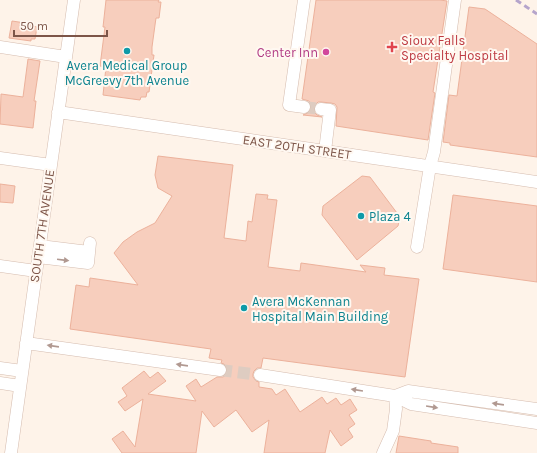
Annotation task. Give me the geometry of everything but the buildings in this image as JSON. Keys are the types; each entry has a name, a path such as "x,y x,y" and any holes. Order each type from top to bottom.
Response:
{"street":[{"name":"SOUTH 7TH AVENUE","path":"11,453 74,0"},
{"path":"304,0 289,105 304,107"},
{"path":"417,247 430,166 434,152 456,0"},
{"path":"0,47 66,56"},
{"path":"321,109 330,110 325,151"},
{"name":"EAST 20TH STREET","path":"58,112 537,182"},
{"path":"0,158 51,165"},
{"path":"39,252 89,252"},
{"path":"0,266 36,271"},
{"path":"26,343 220,370"},
{"path":"0,368 22,371"},
{"path":"260,375 395,396 408,391 537,422"},
{"path":"0,383 20,386"},
{"path":"383,453 393,431 396,409 395,396"},
{"path":"477,407 537,409"}],"tunnel":[{"path":"304,107 321,109"},
{"path":"220,370 260,375"}],"railway":[{"path":"516,0 537,14"}],"place":[{"name":"Sioux Falls Specialty Hospital","path":"392,47"},
{"name":"Avera Medical Group McGreevy 7th Avenue","path":"127,51"},
{"name":"Center Inn","path":"326,52"},
{"name":"Plaza 4","path":"361,216"},
{"name":"Avera McKennan Hospital Main Building","path":"244,308"}]}
